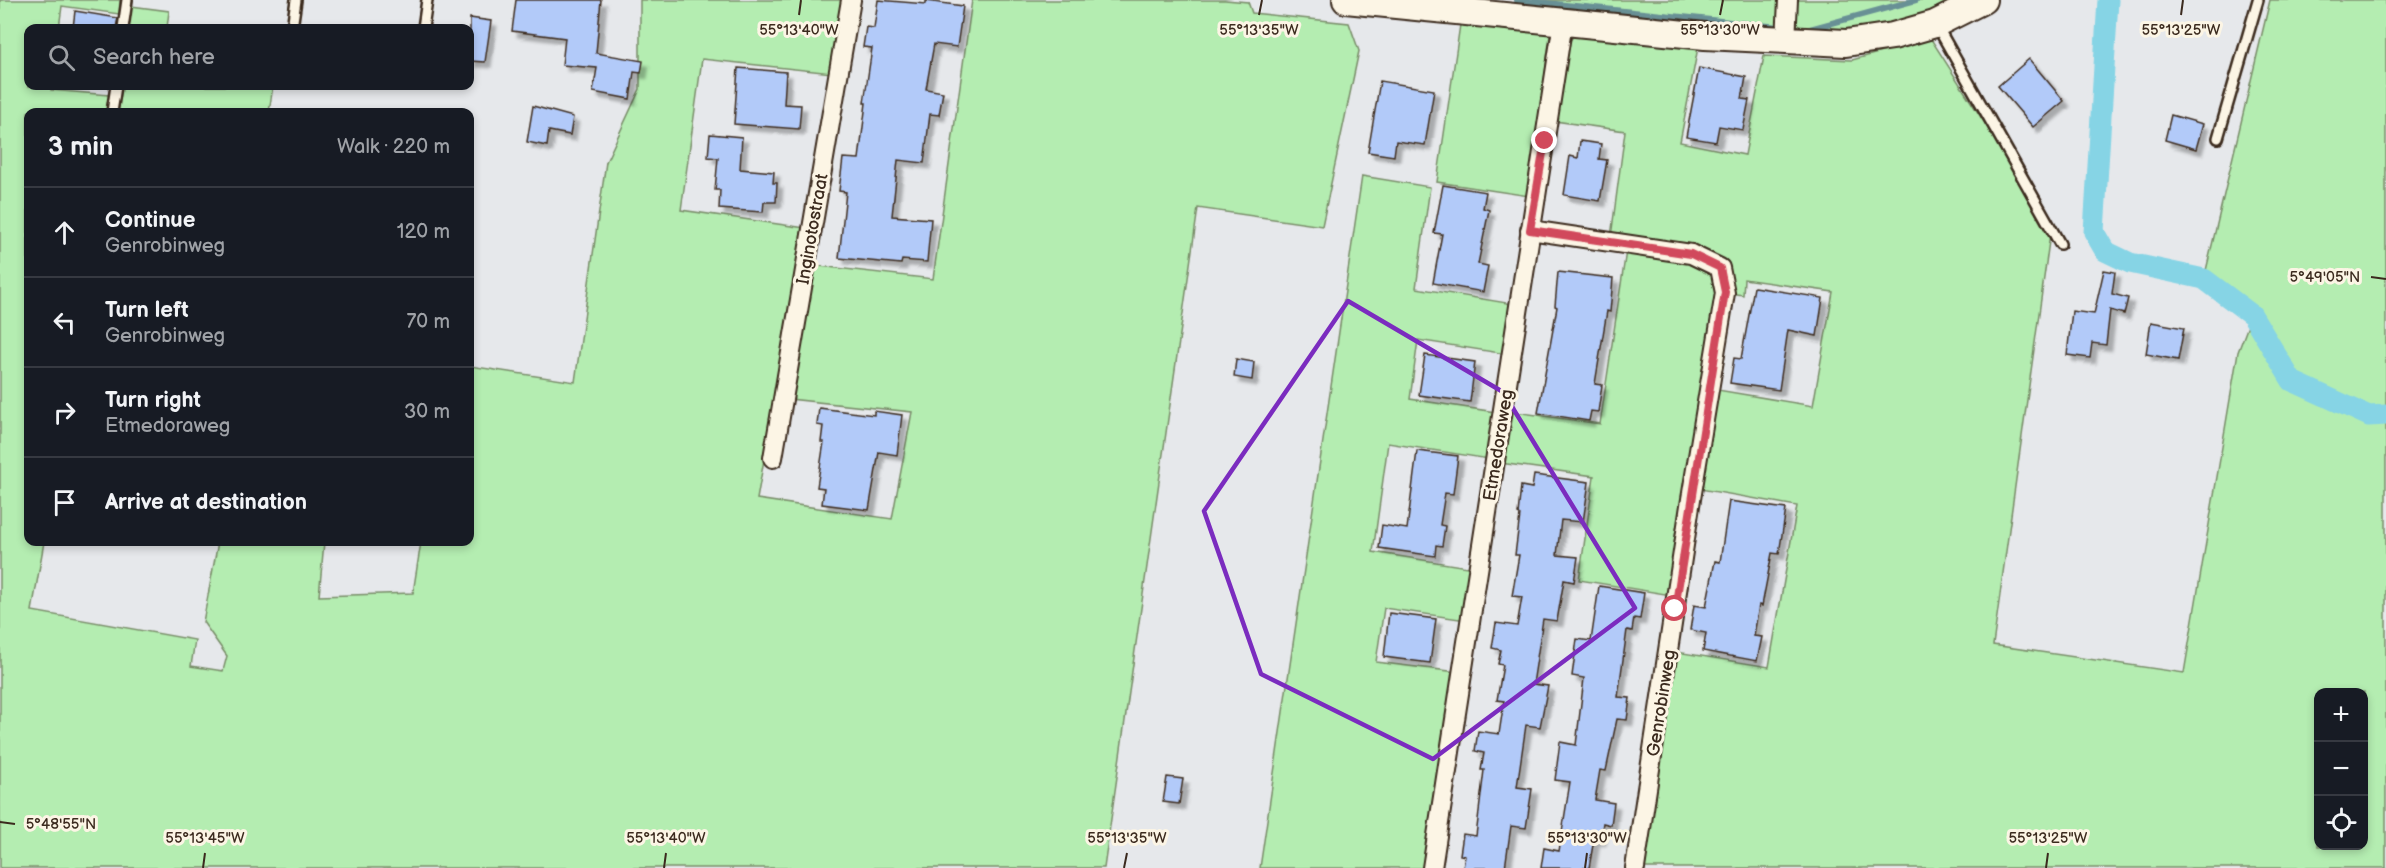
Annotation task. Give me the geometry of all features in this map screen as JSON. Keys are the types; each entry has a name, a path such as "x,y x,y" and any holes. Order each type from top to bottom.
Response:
{"street":[{"name":"Inginotostraat","path":"774,458 851,0"},
{"path":"1346,0 1563,22 1845,43 1893,36 1935,24 1983,0"},
{"path":"1786,40 1788,0"},
{"name":"Etmedoraweg","path":"1432,868 1563,22"},
{"name":"Genrobinweg","path":"1530,230 1691,254 1720,268 1725,292 1635,868"}],"lane":[{"path":"124,24 127,0"},
{"path":"293,24 296,0"},
{"path":"424,24 427,0"},
{"path":"2218,138 2258,0"},
{"path":"1935,24 2060,244"},
{"path":"113,108 115,90"}],"highlighted area":[{"path":"1348,301 1503,392 1635,608 1433,759 1261,674 1204,511"}],"green space":[{"path":"0,0 120,0 119,14 62,6 60,24 24,24 24,90 109,95 107,108 24,108 24,546 43,546 32,611 195,640 191,666 223,671 227,656 203,622 217,546 324,546 319,596 413,593 420,546 474,546 474,367 575,382 606,162 640,89 640,0 846,0 832,73 702,59 681,210 805,228 757,499 892,519 912,412 789,399 810,265 933,279 972,0 1225,0 1248,2 1252,13 1349,23 1359,51 1322,226 1198,208 1104,868 0,868"},
{"path":"1517,0 1781,0 1779,27"},
{"path":"1792,0 1968,0 1894,28 1805,33 1795,22"},
{"path":"2270,0 2386,0 2386,868 1642,868 1677,652 1769,667 1797,506 1700,489 1718,390 1813,406 1833,292 1744,279 1743,295 1729,293 1724,267 1611,237 1625,131 1555,121 1568,43 1575,34 1699,42 1680,142 1745,155 1764,56 1852,60 1931,39 2051,227 1993,645 2184,673 2238,352 2252,315 2204,279"},
{"path":"131,6 169,11 167,24 129,24"},
{"path":"1461,18 1542,27 1550,35 1529,196 1437,182"},
{"path":"120,90 272,90 270,108 118,108"},
{"path":"1362,176 1430,187 1416,288 1513,304 1506,354 1418,340 1410,399 1495,412 1489,459 1388,443 1373,552 1474,568 1466,620 1384,608 1376,662 1457,672 1426,868 1260,868"},
{"path":"1626,251 1692,260 1712,275 1720,296 1671,595 1579,580 1594,476 1500,463 1508,411 1600,424"}],"building":[{"path":"516,0 601,0 596,53 643,61 641,73 634,72 630,99 593,92 597,68 562,65 565,38 512,31"},
{"path":"878,0 926,4 926,1 963,6 957,47 934,44 926,89 943,92 939,115 930,114 924,163 898,160 892,216 931,219 927,262 902,260 901,264 839,258 846,192 839,191 843,158 859,159 872,48 863,47 866,27 874,28"},
{"path":"75,11 118,18 117,24 73,24"},
{"path":"470,18 491,21 485,62 474,61 474,24 470,24"},
{"path":"2029,59 2064,101 2033,127 1998,86"},
{"path":"738,68 786,72 784,104 801,105 799,129 734,124"},
{"path":"1699,68 1746,77 1742,99 1749,100 1743,130 1719,126 1716,142 1686,137"},
{"path":"1380,81 1434,90 1425,145 1396,141 1394,156 1368,152"},
{"path":"533,106 573,117 570,135 549,131 547,146 527,142"},
{"path":"2171,115 2203,124 2196,149 2165,140"},
{"path":"710,134 742,137 740,169 774,172 773,183 777,183 776,202 764,202 763,212 719,209 720,190 715,190 718,158 708,157"},
{"path":"1580,141 1601,144 1599,159 1607,160 1600,201 1564,195 1570,156 1578,158"},
{"path":"1443,185 1486,192 1483,208 1489,210 1478,264 1488,266 1483,292 1433,283 1442,234 1434,233"},
{"path":"2104,270 2115,272 2112,294 2128,298 2124,314 2110,310 2106,345 2092,343 2090,358 2067,355 2072,311 2094,314"},
{"path":"1558,272 1613,278 1610,312 1607,311 1595,384 1602,385 1598,412 1591,411 1589,421 1538,413 1557,307 1555,306"},
{"path":"1754,287 1823,298 1817,336 1788,330 1779,390 1730,383 1734,358 1741,359"},
{"path":"2151,322 2184,328 2178,360 2146,354"},
{"path":"1425,355 1475,362 1470,402 1419,395"},
{"path":"1236,359 1254,362 1252,380 1234,377"},
{"path":"819,408 874,415 874,411 902,415 897,455 879,452 869,510 822,504 824,488 817,487 824,442 821,442 823,426 817,425"},
{"path":"1417,451 1458,456 1453,494 1445,493 1440,525 1445,526 1442,546 1436,545 1435,556 1379,548 1382,525 1407,529"},
{"path":"1534,475 1589,482 1583,522 1561,520 1557,555 1578,557 1574,582 1564,580 1557,621 1543,619 1533,684 1548,686 1540,727 1526,725 1517,787 1532,789 1526,828 1511,826 1505,868 1463,868 1465,856 1460,855 1463,834 1476,836 1484,770 1481,770 1484,753 1475,751 1478,731 1499,734 1504,701 1497,700 1503,665 1498,664 1501,650 1492,648 1496,623 1517,626 1522,597 1512,596 1519,555 1515,555 1521,486 1532,488"},
{"path":"1729,501 1786,509 1779,554 1772,553 1762,606 1759,605 1754,636 1762,637 1757,661 1703,651 1706,633 1690,630 1694,605 1706,607 1715,561 1720,562"},
{"path":"1599,586 1644,593 1640,619 1634,618 1632,631 1627,630 1618,697 1630,698 1627,720 1617,719 1606,771 1600,770 1595,800 1614,803 1611,825 1603,823 1600,840 1594,839 1589,868 1541,868 1544,848 1559,851 1570,782 1555,780 1560,742 1576,745 1584,678 1572,676 1577,639 1591,641"},
{"path":"1389,613 1436,619 1430,663 1384,657"},
{"path":"1167,777 1183,779 1179,804 1163,802"}],"waterway":[{"path":"1517,0 1779,27"},
{"path":"1810,29 1916,0"},
{"path":"2108,0 2094,232 2105,251 2130,263 2204,279 2252,315 2292,381 2369,416 2386,415"}],"route":[{"path":"1545,141 1530,230 1691,254 1720,268 1725,292 1675,609"}]}
